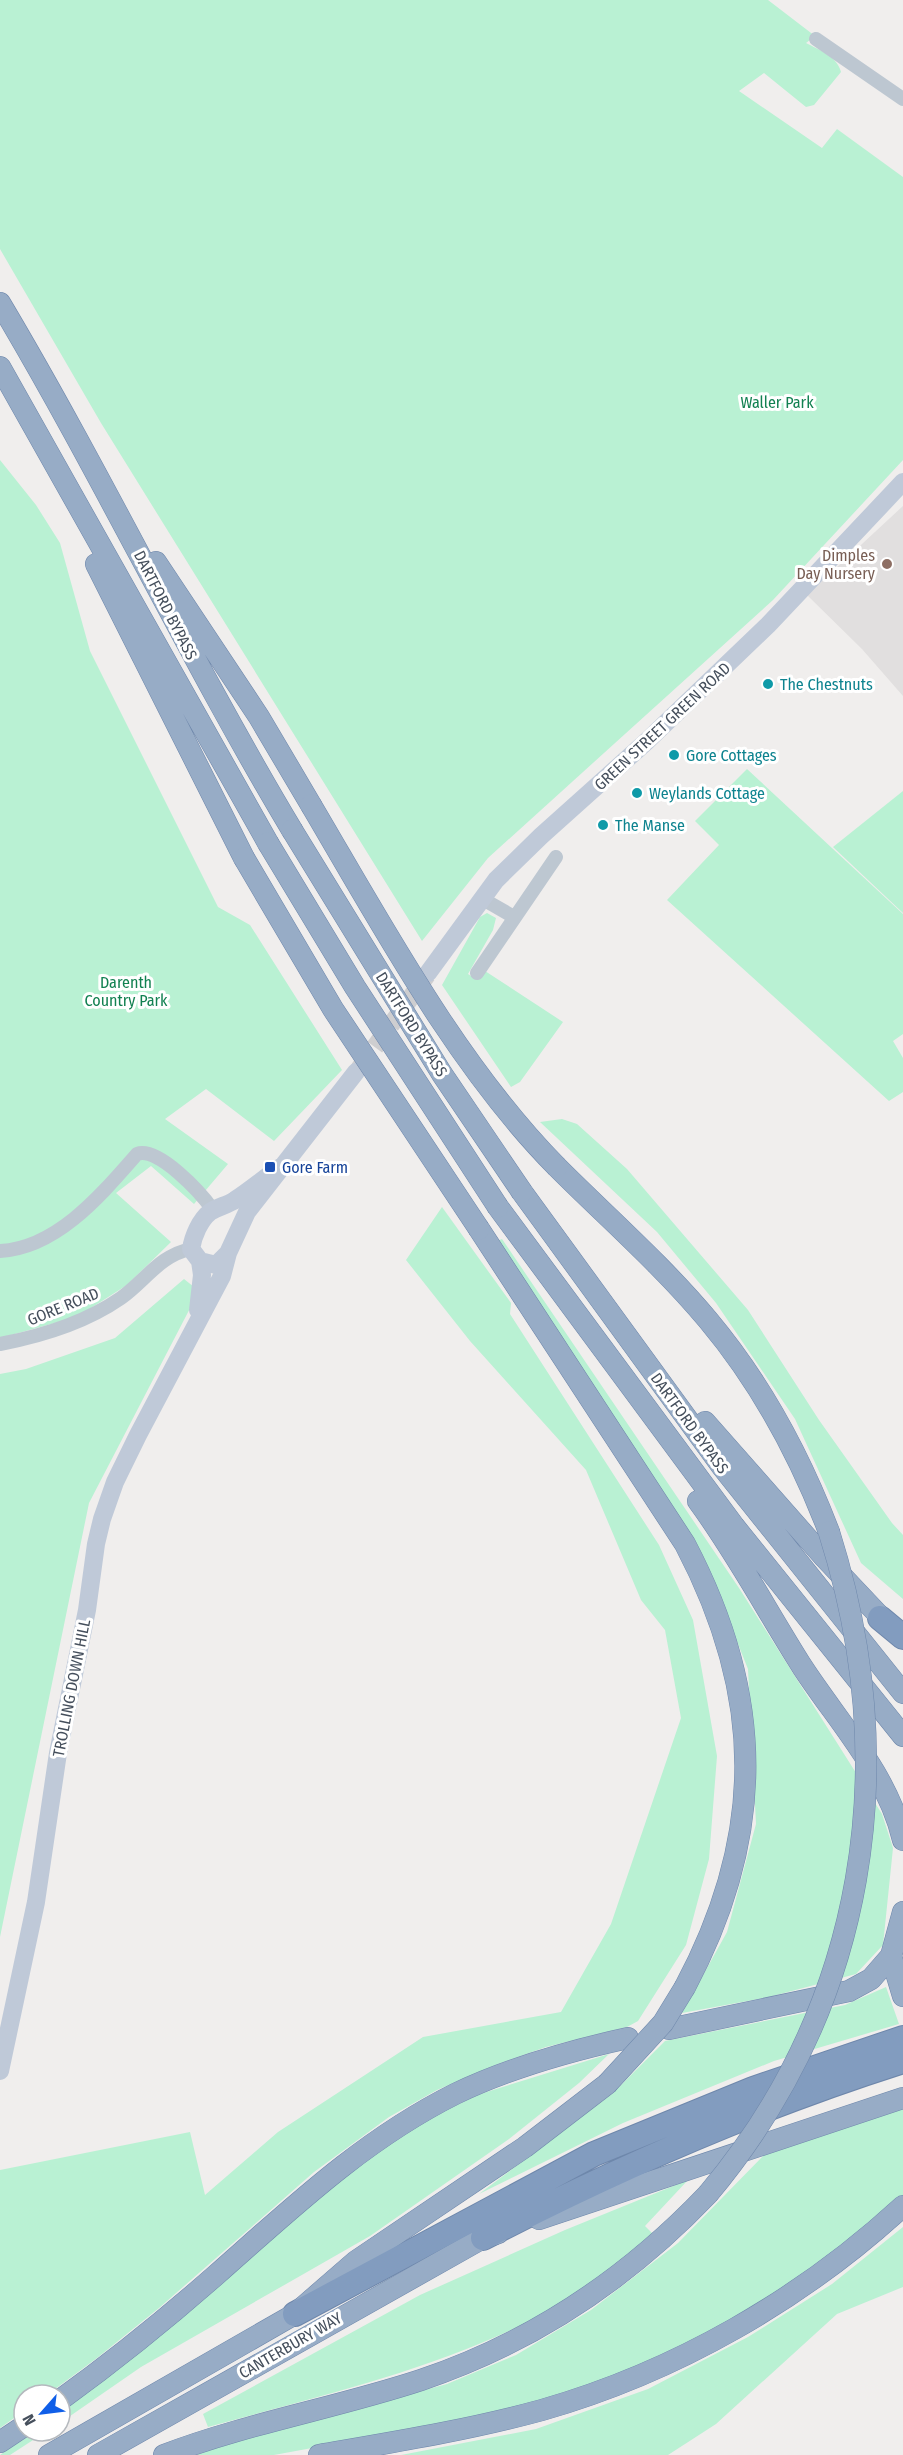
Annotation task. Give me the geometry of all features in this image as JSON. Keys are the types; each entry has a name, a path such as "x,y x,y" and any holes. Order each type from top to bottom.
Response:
{"highway":[{"name":"DARTFORD BYPASS","path":"0,303 57,399 229,725 442,1074 522,1192 611,1316 768,1527 903,1693"},
{"name":"DARTFORD BYPASS","path":"0,367 268,843 367,1006 498,1207 587,1330 760,1559 903,1736"},
{"name":"CANTERBURY WAY","path":"0,392 84,543 244,858 339,1018 686,1544 710,1596 730,1648 743,1712 746,1757 738,1848 716,1924 685,1987 663,2023 607,2084 534,2140 356,2261 295,2314 49,2455"},
{"path":"117,512 182,599 259,717 458,1044 503,1107 558,1167 670,1278 729,1347 785,1436 829,1532 851,1604 868,1704 870,1781 856,1892 831,1985 807,2043 753,2138 708,2194 651,2248 598,2290 555,2318 499,2348 420,2380 228,2433 164,2455"},
{"path":"611,1316 824,1557 880,1618 903,1639"},
{"path":"587,1330 668,1459 708,1514 821,1695 862,1752 894,1809 903,1840"},
{"path":"669,2029 849,1991 871,1979 891,1956 903,1909"},
{"path":"891,1956 903,1996"},
{"path":"72,2391 181,2306 321,2181 394,2128 455,2094 507,2073 562,2055 628,2038"},
{"path":"483,2238 578,2190 900,2047"},
{"path":"295,2314 479,2213 594,2154 753,2089 900,2047"},
{"name":"CANTERBURY WAY","path":"98,2455 483,2238 903,2098"},
{"path":"319,2455 495,2422 543,2409 622,2382 696,2349 774,2305 835,2263 903,2206"}],"main road":[{"name":"GREEN STREET GREEN ROAD","path":"428,973 481,898 517,858 630,758 768,625 903,482"},
{"path":"228,1253 216,1265 196,1255 196,1232 218,1209 281,1167 356,1072"},
{"name":"TROLLING DOWN HILL","path":"0,2071 36,1902 58,1753 87,1610 96,1544 102,1519 115,1482 195,1323 222,1276 228,1253 241,1222 271,1184 281,1167"},
{"path":"218,1209 230,1210 241,1222"},
{"name":"TROLLING DOWN HILL","path":"195,1323 201,1293 196,1255"}],"street":[{"path":"816,39 903,99"},
{"path":"477,973 556,857"},
{"path":"481,898 514,917"},
{"path":"0,1251 21,1250 62,1229 137,1154 142,1152 155,1155 183,1176 218,1209"},
{"name":"GORE ROAD","path":"0,1344 49,1332 99,1311 130,1292 168,1256 196,1255"}],"shaded area":[{"path":"903,506 903,696 862,649 807,595"}],"green space":[{"name":"Waller Park","path":"0,0 768,0 815,36 806,43 832,58 841,72 814,105 806,107 764,73 739,91 822,148 837,129 903,177 903,460 773,600 488,858 422,941 101,423 0,249"},
{"name":"Darenth Country Park","path":"0,460 36,505 60,543 90,651 218,907 250,925 342,1070 274,1141 206,1089 165,1119 228,1164 194,1204 151,1166 116,1193 171,1242 127,1285 77,1317 0,1338"},
{"path":"747,769 903,914 903,1034 893,1041 903,1058 903,1092 889,1101 667,900 719,845 695,821"},
{"path":"903,791 903,913 833,847"},
{"path":"487,913 496,918 493,930 468,974 478,980 485,971 563,1022 520,1082 511,1087 442,985 480,917"},
{"path":"562,1119 577,1124 627,1169 748,1310 819,1420 892,1523 903,1535 903,1599 861,1563 795,1419 716,1303 657,1232 540,1122"},
{"path":"442,1207 511,1303 510,1314 659,1545 693,1620 717,1756 709,1859 686,1945 638,2021 627,2027 546,2047 498,2064 437,2090 389,2117 314,2172 159,2308 63,2383 12,2383 12,2420 0,2428 0,2170 190,2132 205,2195 278,2132 423,2037 561,2012 611,1924 681,1718 665,1630 641,1600 586,1470 470,1341 406,1260"},
{"path":"502,1239 739,1588 882,1814 893,1848 883,1945 856,1974 769,1997 682,2013 727,1932 756,1824 748,1669 710,1574 497,1241"},
{"path":"184,1279 199,1291 89,1503 0,1937 0,1374 26,1369 115,1338"},
{"path":"886,1987 899,2024 774,2061 623,2123 479,2194 613,2093 665,2041 845,2005"},
{"path":"609,2054 579,2083 509,2139 370,2236 141,2367 72,2415 72,2402 128,2361 357,2165 435,2115 480,2094"},
{"path":"903,2108 903,2196 794,2282 716,2329 617,2375 519,2407 274,2455 196,2455 238,2440 447,2384 516,2355 591,2310 678,2243 766,2153"},
{"path":"688,2180 645,2226 653,2234 594,2283 543,2314 498,2336 403,2372 208,2427 203,2414 420,2295 565,2230"},
{"path":"903,2227 903,2287 837,2314 716,2424 668,2455 401,2455 536,2429 648,2389 748,2337 832,2284"},
{"path":"17,2443 28,2443 10,2455 0,2455"}],"tunnel":[{"path":"359,1069 427,975"}],"place":[{"name":"Dimples Day Nursery","path":"887,564"},
{"name":"The Chestnuts","path":"768,684"},
{"name":"Gore Cottages","path":"674,755"},
{"name":"Weylands Cottage","path":"637,793"},
{"name":"The Manse","path":"603,825"},
{"name":"Gore Farm","path":"270,1167"}]}
